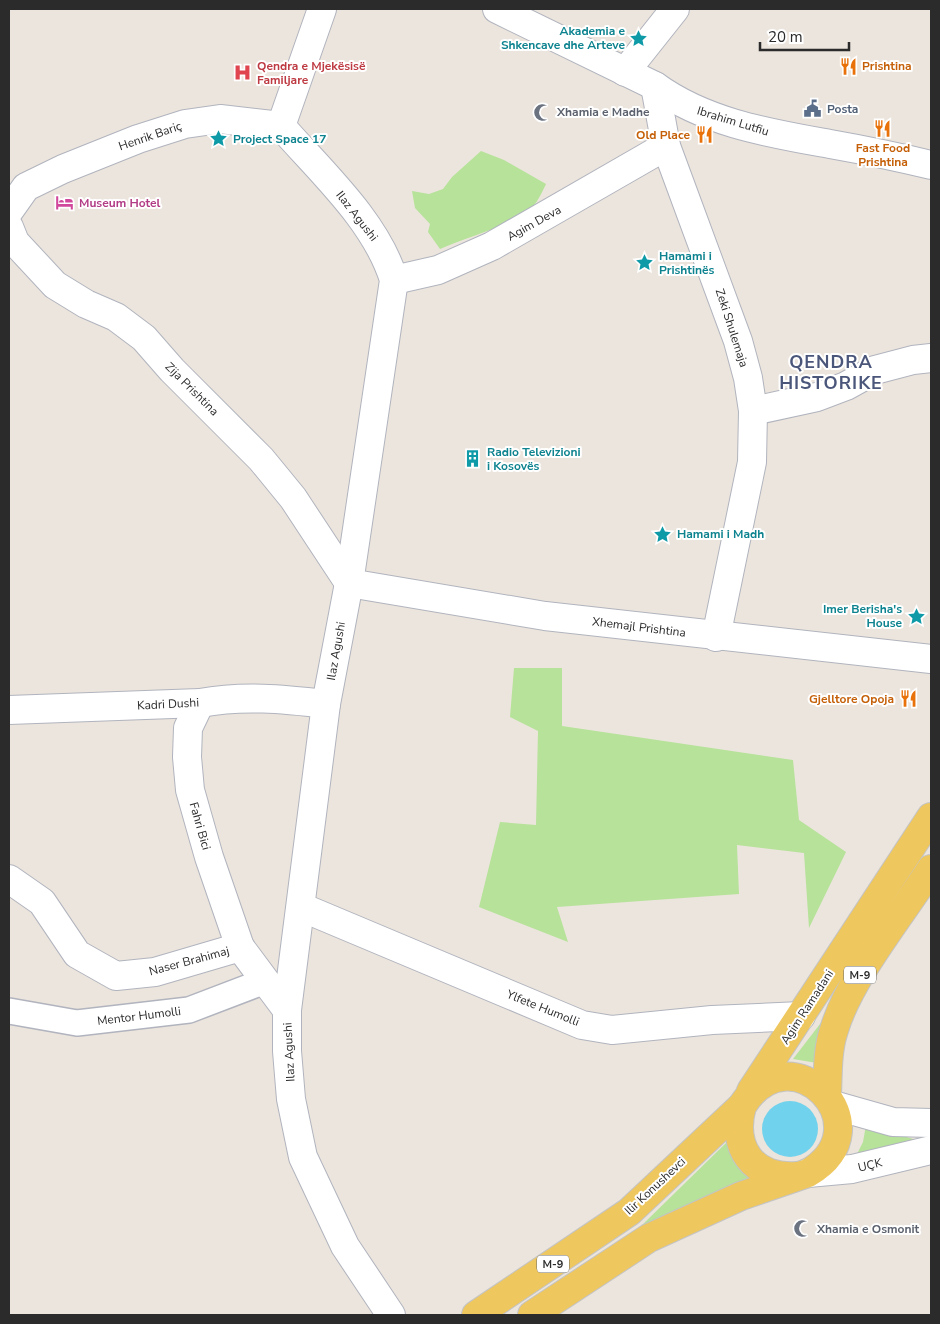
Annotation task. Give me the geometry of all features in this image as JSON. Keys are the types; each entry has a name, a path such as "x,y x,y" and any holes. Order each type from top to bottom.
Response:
{"main road":[{"name":"Agim Ramadani","path":"745,1101 931,817"},
{"name":"M-9","path":"532,1315 649,1238 741,1196 803,1175 822,1164 832,1150 838,1128 830,1100 830,1052 833,1032 842,1006 860,975 931,869"},
{"name":"Ilir Konushevci","path":"476,1315 629,1212 765,1082 787,1076 809,1081 830,1100"},
{"name":"UÇK","path":"745,1101 738,1133 749,1158 772,1174 785,1177 803,1175"}],"street":[{"path":"281,126 322,9"},
{"name":"Ibrahim Lutfiu","path":"497,9 655,86 676,101 707,116 781,135 931,165"},
{"path":"625,72 675,9"},
{"name":"Zeki Shulemaja","path":"655,86 666,146 738,341 748,378 753,411 752,462 716,636"},
{"name":"Henrik Bariç","path":"9,212 18,183 63,169 138,139 186,124 220,119 281,126"},
{"name":"Ilaz Agushi","path":"281,126 364,220 388,260 394,280 348,583 326,704 287,1010 287,1051 291,1099 304,1156 345,1246 391,1315"},
{"name":"Agim Deva","path":"394,280 438,270 492,246 666,146"},
{"name":"Zija Prishtina","path":"9,227 14,242 55,285 86,304 116,318 144,338 172,370 261,459 293,498 348,583"},
{"path":"753,411 817,397 846,386 875,370 913,360 931,358"},
{"name":"Xhemajl Prishtina","path":"348,583 544,616 931,660"},
{"name":"Kadri Dushi","path":"9,710 200,703 229,698 260,697 326,704"},
{"name":"Fahri Bici","path":"200,703 188,728 187,757 190,790 209,857 240,947"},
{"name":"Naser Brahimaj","path":"9,879 42,902 77,954 116,976 155,972 240,947 287,1010"},
{"name":"Ylfete Humolli","path":"301,907 582,1025 612,1030 712,1020 801,1016"},
{"name":"Mentor Humolli","path":"9,1011 77,1023 189,1010 265,980"},
{"path":"830,1100 893,1122 931,1123"},
{"name":"UÇK","path":"803,1175 852,1169 931,1150"}],"green space":[{"path":"481,151 504,160 546,184 535,204 516,218 440,249 428,232 430,224 415,208 412,191 429,194 443,189 452,177"},
{"path":"514,668 562,668 562,726 793,760 799,820 846,852 809,928 804,853 737,845 739,894 557,907 568,942 479,907 500,822 536,825 538,731 510,717"},
{"path":"827,1015 823,1064 793,1059"},
{"path":"866,1125 920,1141 855,1158 863,1142"},
{"path":"730,1141 754,1179 639,1228 726,1143"}],"water":[{"path":"785,1101 795,1101 810,1109 816,1118 818,1129 816,1140 810,1149 795,1157 785,1157 774,1152 767,1145 762,1134 762,1124 767,1113 774,1106"}],"place":[{"name":"Akademia e Shkencave dhe Arteve","path":"639,38"},
{"name":"Prishtina","path":"848,66"},
{"name":"Qendra e Mjekësisë Familjare","path":"243,73"},
{"name":"Posta","path":"813,109"},
{"name":"Xhamia e Madhe","path":"543,112"},
{"name":"Fast Food Prishtina","path":"883,129"},
{"name":"Old Place","path":"704,135"},
{"name":"Project Space 17","path":"219,139"},
{"name":"Museum Hotel","path":"65,203"},
{"name":"Hamami i Prishtinës","path":"645,263"},
{"name":"Radio Televizioni i Kosovës","path":"473,459"},
{"name":"Hamami i Madh","path":"663,534"},
{"name":"Imer Berisha's House","path":"916,616"},
{"name":"Gjelltore Opoja","path":"908,699"},
{"name":"Xhamia e Osmonit","path":"803,1229"}],"district":[{"name":"QENDRA HISTORIKE","path":"831,372"}]}
